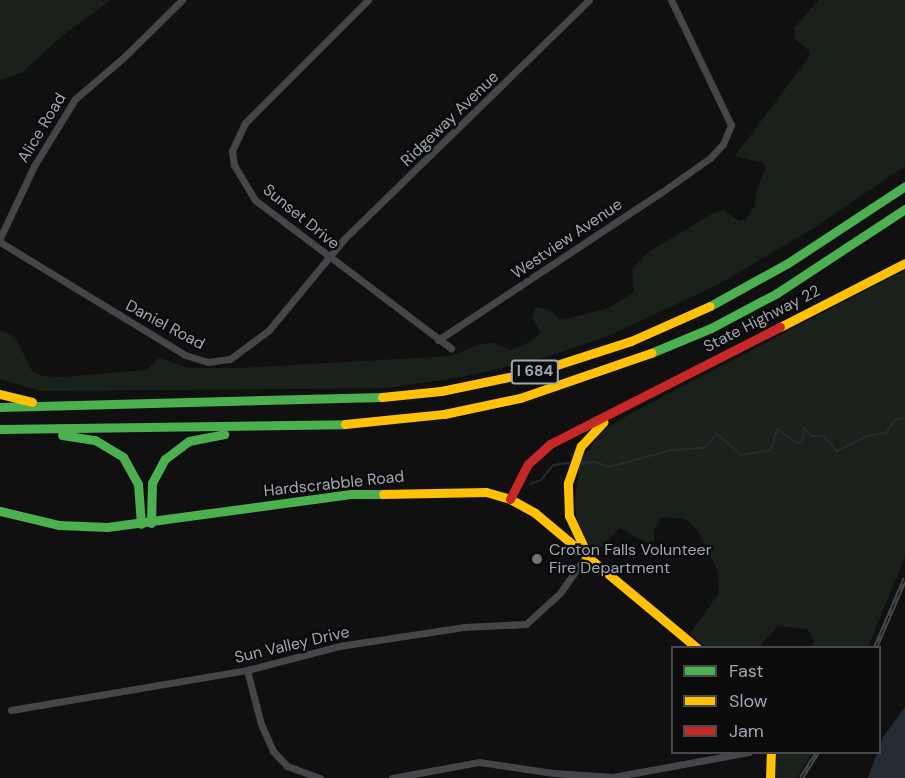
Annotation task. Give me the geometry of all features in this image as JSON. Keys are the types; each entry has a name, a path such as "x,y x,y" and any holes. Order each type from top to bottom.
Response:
{"main road":[{"name":"I 684","path":"0,407 369,399 465,387 538,371 631,341 724,300 788,263 905,186"},
{"name":"I 684","path":"0,429 352,424 444,414 520,398 592,376 733,317 905,209"},
{"name":"State Highway 22","path":"633,403 905,263"},
{"path":"0,394 48,406"},
{"path":"510,499 528,464 541,450 633,403"},
{"path":"597,566 573,528 568,505 570,473 587,437 633,403"},
{"path":"146,523 155,475 179,446 199,437 254,433 273,426"},
{"path":"44,428 95,440 123,457 138,484 146,523"},
{"name":"Hardscrabble Road","path":"0,511 76,527 146,523 371,492 474,490 510,499 544,521 695,646"},
{"path":"770,778 771,754"}],"street":[{"name":"Alice Road","path":"0,240 34,166 75,99 123,58 182,0"},
{"name":"Sunset Drive","path":"368,0 260,106 236,137 232,152 234,165 255,200 451,348"},
{"name":"Ridgeway Avenue","path":"330,258 344,239 589,0"},
{"name":"Westview Avenue","path":"438,339 710,158 730,133 730,125 671,0"},
{"name":"Daniel Road","path":"0,240 166,344 208,362 230,359 259,340 330,258"},
{"name":"Sun Valley Drive","path":"11,710 247,670 339,646 464,627 526,624 560,593 586,556"},
{"path":"247,670 261,724 273,751 286,766 320,778"},
{"path":"392,778 479,762 553,773 613,777 743,754"}],"shaded area":[{"path":"0,0 111,0 68,31 21,73 0,80"},
{"path":"819,0 905,0 905,166 814,228 717,285 608,336 547,357 462,377 388,388 40,391 0,379 0,330 15,337 32,371 43,376 62,377 147,370 159,358 189,368 240,368 451,356 480,344 494,343 510,350 532,341 541,333 532,318 536,307 547,309 562,320 609,308 634,292 632,269 647,253 712,214 724,210 739,221 745,220 755,206 757,188 766,168 763,163 735,156 809,57 809,51 795,39 794,28"},
{"path":"905,270 905,557 868,646 811,646 814,642 808,629 778,626 760,646 705,646 690,633 719,593 718,572 698,531 685,519 661,517 654,531 654,547 620,528 597,550 590,547 577,528 575,501 580,461 604,430 635,411"},
{"path":"905,707 905,778 868,778 877,754 881,754 883,737"},
{"path":"775,754 811,754 797,778 775,778"}],"waterway":[{"path":"577,463 596,462 609,467 672,450 704,448 717,434 741,455 771,450 777,429 797,443 802,441 804,428 811,436 823,436 837,451 866,436 886,433 895,420 905,418"},
{"path":"530,484 541,480 553,465 569,463"}],"railway":[{"path":"876,646 905,578"},
{"path":"801,778 816,754"}],"traffic: fast":[{"path":"710,306 788,263 905,186"},
{"path":"651,353 711,328 777,293 905,209"},
{"path":"0,407 382,397"},
{"path":"0,429 345,424"},
{"path":"151,523 152,483 165,459 189,441 224,434"},
{"path":"62,435 95,440 123,457 138,484 141,524"},
{"path":"0,511 59,525 107,527 351,494 383,494"}],"traffic: slow":[{"path":"780,327 905,263"},
{"path":"382,397 441,391 538,371 631,341 710,306"},
{"path":"345,424 444,414 520,398 651,353"},
{"path":"0,394 32,402"},
{"path":"586,552 569,516 568,483 581,446 603,422"},
{"path":"383,494 486,492 510,499 535,513 695,646"},
{"path":"770,778 771,754"}],"traffic: jam":[{"path":"510,499 528,464 550,444 780,327"}],"place":[{"name":"Croton Falls Volunteer Fire Department","path":"537,559"}]}
